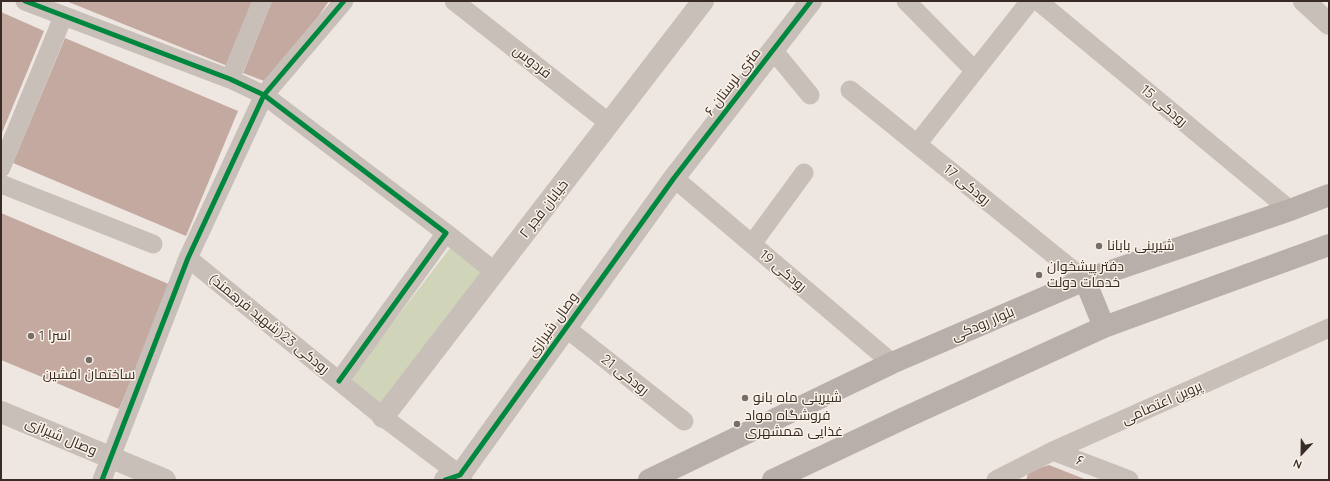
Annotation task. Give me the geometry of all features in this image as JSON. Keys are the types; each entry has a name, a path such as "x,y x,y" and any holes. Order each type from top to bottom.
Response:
{"main road":[{"name":"بلوار رودکی","path":"649,480 892,363 1085,280 1290,210 1329,195"},
{"path":"772,480 1104,327 1329,245"},
{"path":"1085,280 1104,327"}],"street":[{"path":"25,1 230,79 264,95 495,272"},
{"path":"230,79 262,1"},
{"path":"102,480 188,258 264,95 344,1"},
{"name":"فردوس","path":"454,1 609,124"},
{"name":"خیابان فجر ۲","path":"384,417 704,1"},
{"name":"۶ متری لرستان","path":"674,178 811,1"},
{"path":"906,1 975,70"},
{"path":"917,144 1030,1"},
{"name":"رودکی 15","path":"1038,1 1290,210"},
{"path":"1304,1 1329,24"},
{"path":"1,168 64,16"},
{"path":"773,50 810,95"},
{"name":"رودکی 17","path":"850,90 1085,280"},
{"path":"752,244 804,173"},
{"name":"رودکی 19","path":"674,178 892,363"},
{"name":"وصال شیرازی","path":"456,478 674,178"},
{"path":"1,184 153,244"},
{"path":"339,381 446,233"},
{"name":"رودکی 23(شهید فرهمند)","path":"188,258 384,417 456,478"},
{"name":"رودکی 21","path":"566,328 684,421"},
{"name":"پروین اعتصامی","path":"996,480 1053,451 1328,331"},
{"name":"وصال شیرازی","path":"1,412 165,480"},
{"name":"۶","path":"1053,451 1129,480"}],"green space":[{"path":"450,248 483,274 382,405 349,380"}],"building":[{"path":"66,1 256,1 230,67"},
{"path":"272,1 329,1 318,17 264,81 243,73"},
{"path":"1,12 44,31 1,135"},
{"path":"65,38 238,111 186,236 13,163"},
{"path":"1,213 171,285 119,409 1,360"},
{"path":"1049,465 1087,480 1026,480 1029,471"}],"cycle path":[{"path":"25,1 230,79 264,95 446,233 339,381"},
{"path":"102,480 188,258 264,95 344,1"},
{"path":"445,480 460,475 674,178 811,1"}],"place":[{"name":"شیرینی بابانا","path":"1099,246"},
{"name":"دفتر پیشخوان خدمات دولت","path":"1039,275"},
{"name":"اسرا 1","path":"31,336"},
{"name":"ساختمان افشین","path":"89,360"},
{"name":"شیرینی ماه بانو","path":"745,398"},
{"name":"فروشگاه مواد غذایی همشهری","path":"737,424"}]}
